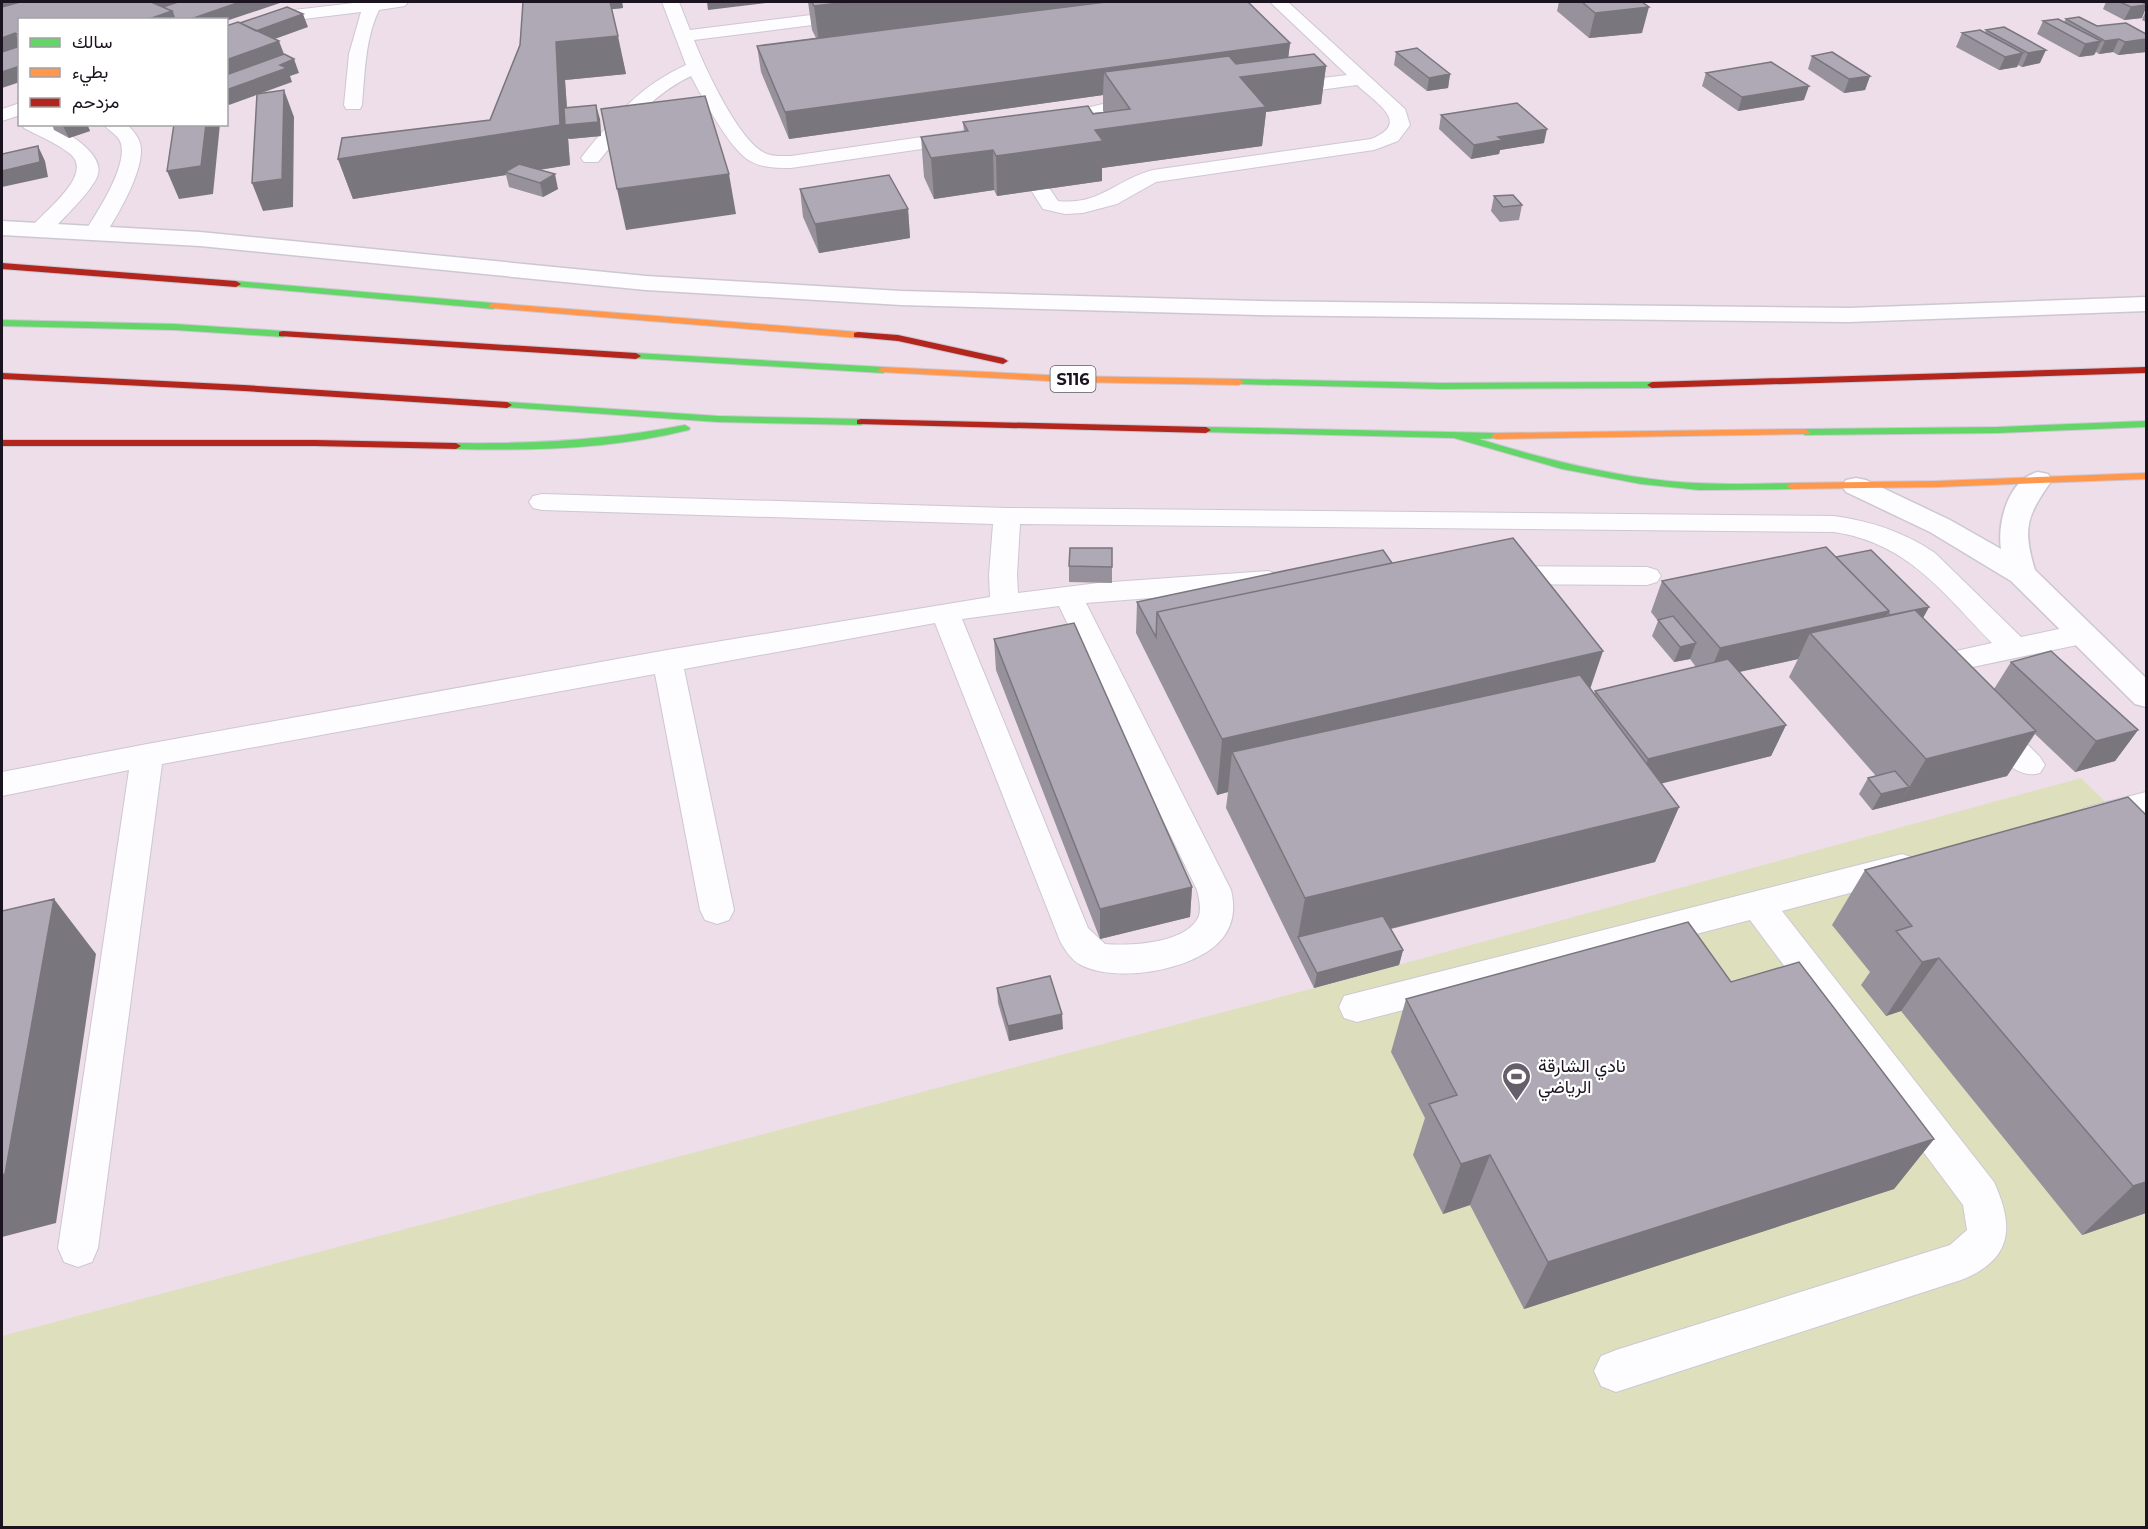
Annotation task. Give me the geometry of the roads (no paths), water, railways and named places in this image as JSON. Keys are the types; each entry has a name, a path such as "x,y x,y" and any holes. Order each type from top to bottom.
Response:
{"main road":[{"path":"2,266 898,338 985,356 1068,379"},
{"name":"S116","path":"2,323 175,327 759,364 1068,379 1440,386 1667,385 2146,370"},
{"path":"2,376 244,388 718,419 1458,436 1998,430 2146,424"},
{"path":"2,443 359,443 553,447 606,443 659,435 718,419"},
{"path":"1458,436 1533,460 1667,484 1856,486 2146,476"}],"street":[{"path":"2,228 280,246 646,283 901,298 1259,308 1849,315 2146,304"},
{"path":"2021,574 2015,552 2013,531 2016,512 2024,495 2038,480"},
{"path":"1856,486 1940,526 2021,574 2146,696"}],"lane":[{"path":"228,36 294,15 399,2"},
{"path":"671,2 695,68 709,95 752,154 767,161 791,162 986,134"},
{"path":"1041,190 1050,205 1067,208 1109,199 1132,184 1153,176 1374,144 1396,134 1401,127 1398,113 1279,2"},
{"path":"353,105 358,43 361,30 373,4"},
{"path":"683,36 873,12"},
{"path":"591,158 638,102 662,83 695,68"},
{"path":"1263,89 1361,79"},
{"path":"1034,126 1083,113 1161,98"},
{"path":"1083,113 1096,132"},
{"path":"35,126 77,149 87,160 88,167 88,174 78,189 40,230"},
{"path":"95,233 129,168 132,154 130,142 116,126"},
{"path":"1119,166 1132,184"},
{"path":"542,502 1007,516 1850,526 1890,538 1925,559 2014,647"},
{"path":"1005,603 1003,575 1007,516"},
{"path":"1469,574 1647,576"},
{"path":"2,784 147,755 667,660 945,612 1068,595 1296,578"},
{"path":"945,612 1072,931 1080,944 1093,955 1109,961 1127,961 1186,946 1201,939 1211,928 1217,915 1216,901 1214,890 1068,595"},
{"path":"1930,666 2082,634"},
{"path":"1907,642 2029,765"},
{"path":"667,660 717,910"},
{"path":"78,1248 147,755"},
{"path":"2063,826 2146,804"},
{"path":"1357,1007 1927,860"},
{"path":"1617,1371 1961,1261 1978,1251 1987,1234 1988,1216 1980,1195 1757,904"}],"place":[{"name":"نادي الشارقة الرياضي","path":"1517,1102"}]}
